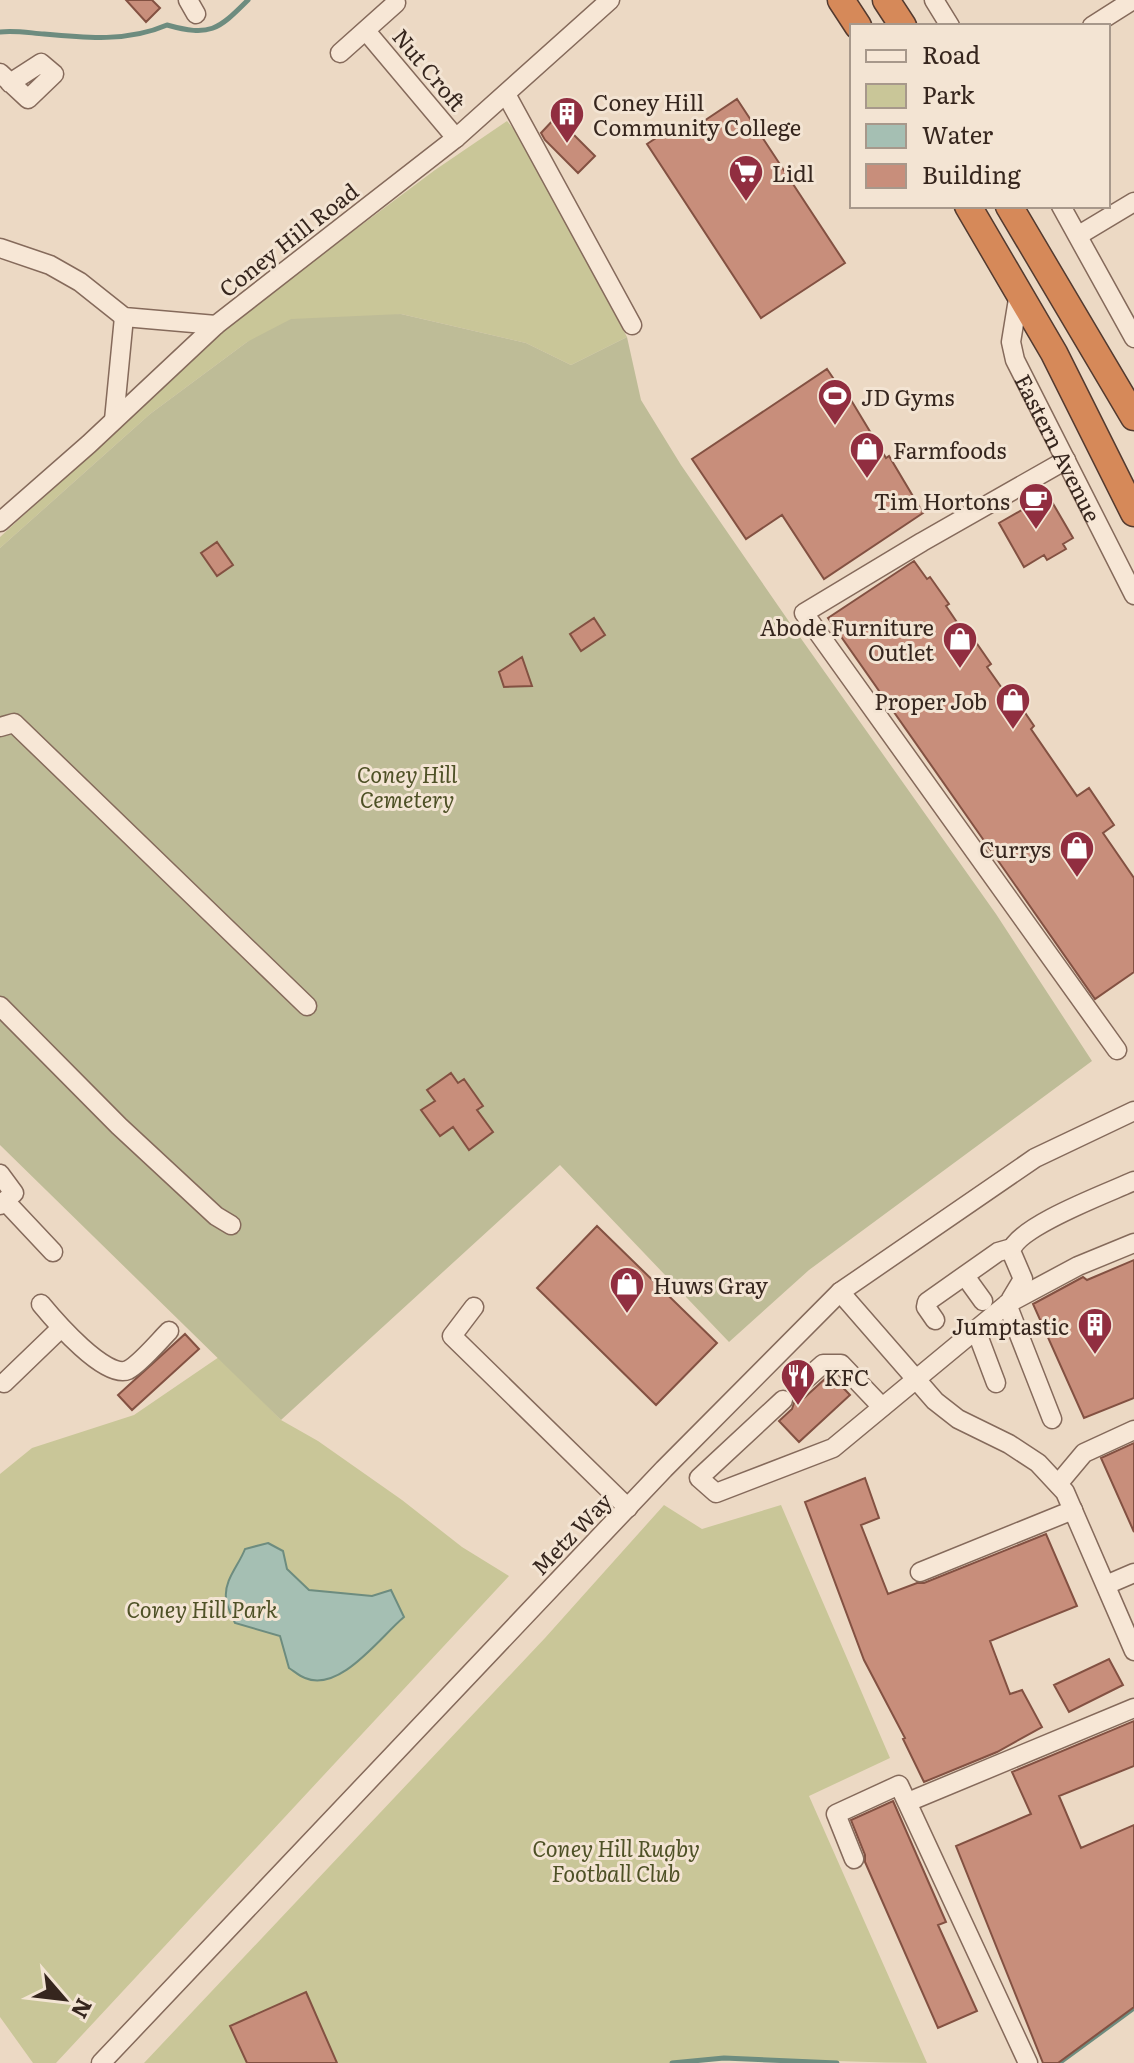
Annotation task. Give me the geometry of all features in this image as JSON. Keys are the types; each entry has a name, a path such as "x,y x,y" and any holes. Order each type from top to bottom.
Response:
{"highway":[{"path":"841,0 857,24"},
{"path":"886,0 902,24"},
{"name":"Eastern Avenue","path":"969,208 1054,353 1134,513"},
{"path":"1010,208 1134,417"}],"street":[{"name":"Coney Hill Road","path":"0,522 216,325 456,138 610,0"},
{"path":"934,0 949,24"},
{"path":"1095,24 1126,2"},
{"name":"Nut Croft","path":"340,53 396,3"},
{"name":"Nut Croft","path":"366,31 456,138"},
{"path":"506,94 632,325"},
{"path":"1079,235 1134,202"},
{"path":"1062,208 1134,338"},
{"path":"0,248 50,265 80,282 124,317 216,325"},
{"name":"Eastern Avenue","path":"1019,293 1011,342 1015,360 1134,595"},
{"path":"114,420 124,317"},
{"path":"1066,460 804,613 1117,1050"},
{"path":"0,727 14,723 307,1006"},
{"path":"0,1006 119,1126 216,1216 231,1225"},
{"name":"Metz Way","path":"101,2063 664,1469 840,1292 1035,1158 1134,1111"},
{"path":"0,1174 14,1193 2,1203 53,1252"},
{"path":"882,1407 841,1364 823,1364 699,1478 716,1493 833,1448 1007,1304 1023,1279 1011,1251 1017,1239 1048,1220 1134,1181"},
{"path":"1007,1304 1067,1272 1134,1243"},
{"path":"935,1320 926,1307 927,1302 998,1252 1012,1248"},
{"path":"965,1276 983,1301"},
{"path":"840,1292 935,1401 958,1419 1009,1444 1038,1463 1065,1492 1134,1651"},
{"path":"41,1304 61,1328 106,1369 118,1372 128,1370 169,1331"},
{"path":"1007,1304 1052,1419"},
{"path":"474,1307 452,1336 628,1508"},
{"path":"1,1382 61,1328"},
{"path":"976,1330 996,1383"},
{"path":"1058,1484 1084,1453 1134,1430"},
{"path":"920,1572 1073,1510"},
{"path":"1106,1585 1134,1573"},
{"path":"908,1802 1134,1708"},
{"path":"854,1859 836,1814 897,1785 902,1787 1028,2063"}],"green space":[{"path":"507,121 517,133 627,337 571,365 526,343 401,314 247,342 150,414 0,548 0,537 241,315 435,170"},
{"name":"Coney Hill Cemetery","path":"401,314 526,343 571,365 627,337 641,400 681,465 996,914 1092,1061 809,1270 729,1342 560,1165 281,1420 0,1145 0,548 150,414 247,342 291,319"},
{"name":"Coney Hill Park","path":"219,1357 281,1420 318,1441 462,1547 509,1576 56,2063 33,2063 0,2017 0,1474 32,1448 134,1415"},
{"name":"Coney Hill Rugby Football Club","path":"664,1505 702,1529 781,1505 890,1758 809,1796 927,2063 768,2059 672,2063 144,2063 545,1638"}],"water":[{"path":"268,1543 283,1551 287,1569 309,1590 372,1596 391,1590 404,1617 345,1671 318,1681 301,1676 289,1668 280,1636 235,1623 227,1604 227,1585 245,1549"}],"building":[{"path":"126,0 152,0 160,8 146,22"},
{"name":"Lidl","path":"737,99 845,263 761,318 647,144 679,123 686,133"},
{"name":"Coney Hill Community College","path":"556,117 595,156 578,173 541,133"},
{"path":"827,369 846,397 848,395 886,458 889,456 923,513 824,579 782,515 746,539 692,459"},
{"name":"Tim Hortons","path":"1048,495 1073,538 1063,544 1066,549 1047,560 1044,555 1024,567 999,523"},
{"path":"217,542 233,565 217,576 201,553"},
{"path":"914,561 949,604 946,606 969,640 973,638 991,664 987,667 1011,701 1015,698 1034,726 1031,729 1077,796 1089,788 1114,825 1103,833 1134,878 1134,972 1095,999 828,618"},
{"path":"594,618 605,635 581,651 570,634"},
{"path":"522,657 532,686 504,687 499,672"},
{"path":"451,1073 458,1083 464,1079 483,1106 477,1110 493,1132 469,1150 453,1127 440,1136 421,1110 435,1101 427,1090"},
{"name":"Huws Gray","path":"597,1226 717,1343 656,1405 537,1288"},
{"name":"Jumptastic","path":"1134,1260 1134,1398 1084,1418 1033,1304 1083,1277 1087,1280"},
{"path":"185,1334 199,1349 132,1410 118,1395"},
{"path":"828,1376 832,1376 850,1395 799,1442 779,1421 792,1409 795,1400 804,1398"},
{"path":"1134,1443 1134,1532 1101,1458"},
{"path":"865,1478 879,1518 861,1525 888,1594 924,1583 1046,1534 1077,1606 990,1641 1010,1694 1022,1690 1042,1727 997,1752 924,1782 864,1660 805,1502"},
{"path":"1109,1659 1123,1685 1069,1712 1054,1685"},
{"path":"1134,1721 1134,1766 1059,1796 1081,1848 1134,1825 1134,2007 1058,2063 1043,2063 956,1846 1031,1814 1012,1772"},
{"path":"893,1801 946,1922 938,1925 977,2011 938,2028 865,1862 851,1820"},
{"path":"306,1992 337,2063 247,2063 230,2026"}],"waterway":[{"path":"0,32 107,37 137,34 167,25 204,30 221,24 248,0"},
{"path":"1059,2063 1134,2008"},
{"path":"672,2063 724,2058 837,2063"}],"place":[{"name":"Coney Hill Community College","path":"567,145"},
{"name":"Lidl","path":"746,203"},
{"name":"JD Gyms","path":"835,427"},
{"name":"Farmfoods","path":"867,480"},
{"name":"Tim Hortons","path":"1036,531"},
{"name":"Abode Furniture Outlet","path":"960,670"},
{"name":"Proper Job","path":"1013,731"},
{"name":"Currys","path":"1077,879"},
{"name":"Huws Gray","path":"627,1315"},
{"name":"Jumptastic","path":"1095,1356"},
{"name":"KFC","path":"798,1407"}]}
